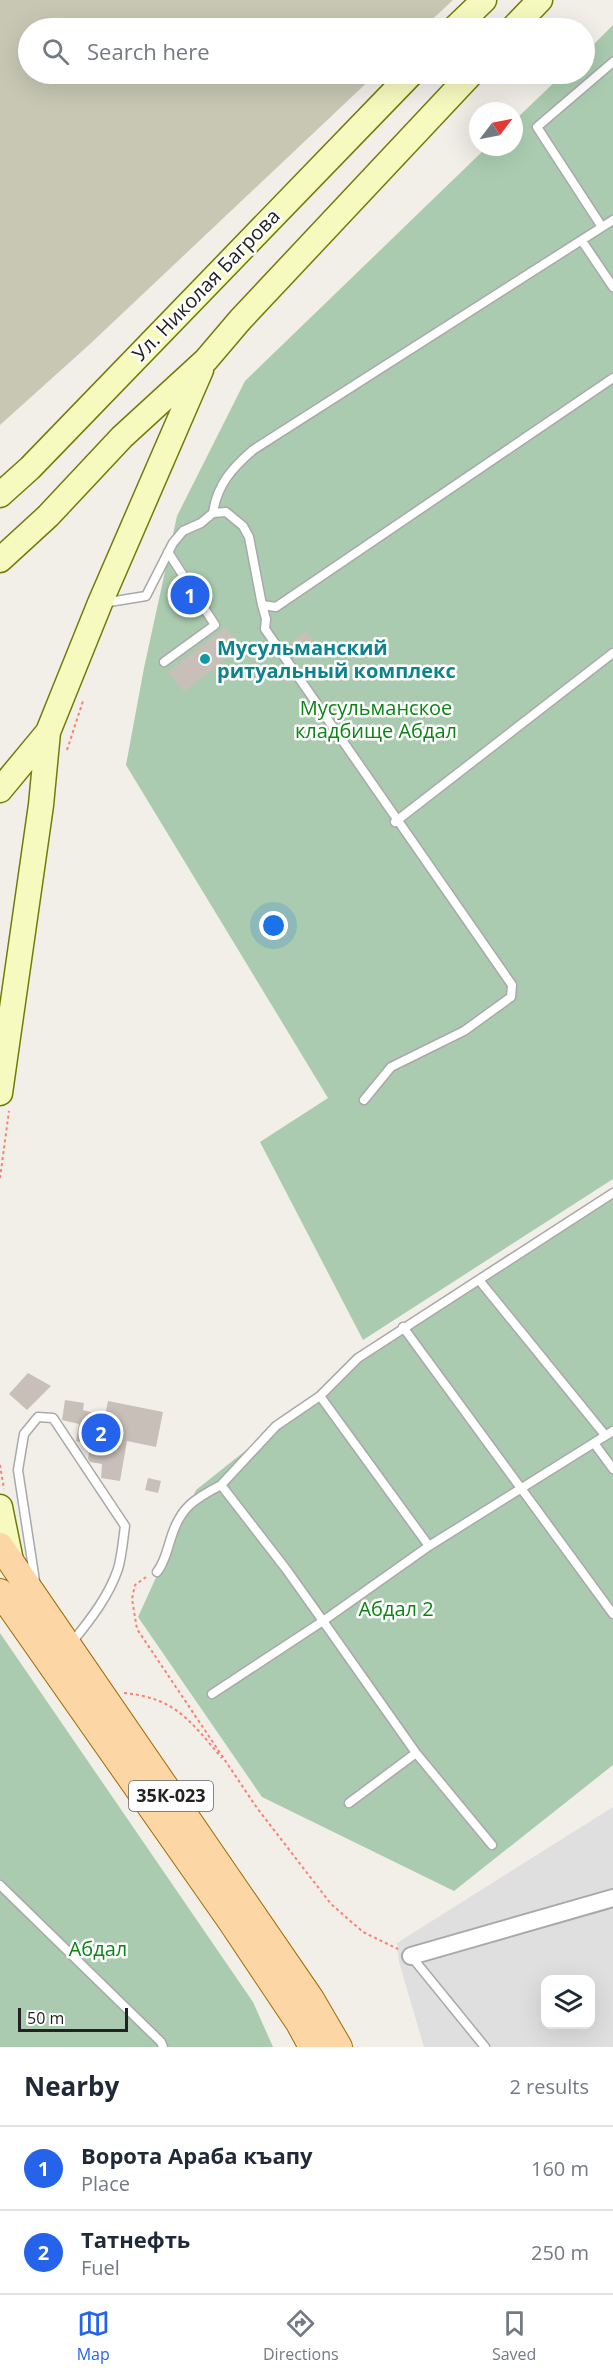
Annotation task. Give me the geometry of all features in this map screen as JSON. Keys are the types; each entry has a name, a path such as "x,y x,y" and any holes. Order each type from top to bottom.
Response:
{"main road":[{"path":"465,18 484,0"},
{"path":"523,18 540,0"},
{"name":"Ул. Николая Багрова","path":"0,495 30,468 401,84"},
{"path":"0,560 48,516 122,437 206,360 240,320 462,84"},
{"path":"5,1100 48,732 100,603 206,360"},
{"path":"1,787 48,732"},
{"path":"0,1507 5,1553"},
{"name":"35К-023","path":"5,1553 311,1999 339,2047"},
{"name":"35К-023","path":"0,1592 230,1920 299,2023 312,2047"}],"street":[{"path":"411,1956 613,1898"}],"lane":[{"path":"595,77 613,62"},
{"path":"587,84 537,127 602,227"},
{"path":"213,513 215,498 224,481 239,462 253,450 613,220"},
{"path":"582,241 613,287"},
{"path":"262,605 276,607 613,378"},
{"path":"100,603 146,596 172,543 183,531 201,523 213,513 226,512 243,526 249,537 266,620 265,629 512,985 511,997 464,1030 391,1067 364,1100"},
{"path":"164,662 215,625 168,552"},
{"path":"396,820 613,653"},
{"path":"157,1572 163,1564 175,1525 187,1506 221,1485 276,1425 320,1396 358,1358 403,1327 613,1193"},
{"path":"212,1694 323,1621 429,1546 609,1433 479,1280"},
{"path":"403,1327 519,1489 613,1614"},
{"path":"320,1396 429,1546"},
{"path":"36,1600 30,1542 18,1470 24,1434 38,1417 54,1418 125,1526 118,1566 110,1588 68,1648"},
{"path":"594,1443 613,1469"},
{"path":"221,1485 286,1569 416,1753 492,1845"},
{"path":"349,1803 416,1753"},
{"path":"0,1885 164,2047"},
{"path":"411,1956 485,2047"}],"path":[{"path":"66,752 84,698"},
{"path":"0,1178 5,1100"},
{"path":"157,1572 135,1585 132,1599 137,1629 257,1808 331,1904 363,1932 411,1956"},
{"path":"97,1690 146,1695 172,1705 229,1766"}],"shaded area":[{"path":"0,0 453,0 434,18 18,18 18,84 365,84 90,344 0,425"},
{"path":"613,1807 613,2047 424,2047 399,1962 397,1943"}],"green space":[{"name":"Мусульманское кладбище Абдал","path":"613,25 613,1179 363,1340 260,1142 328,1098 126,765 144,668 177,516 245,381 478,156 523,156 523,112 553,84 595,84 595,43"},
{"name":"Абдал 2","path":"613,1193 613,1765 454,1891 262,1797 138,1617 196,1490 359,1360"},
{"name":"Абдал","path":"0,1633 253,2002 273,2047 0,2047"}],"building":[{"path":"184,589 193,603 186,609 176,595"},
{"name":"Мусульманский ритуальный комплекс","path":"226,627 241,647 184,692 168,672"},
{"path":"305,631 318,646 304,658 291,643"},
{"path":"28,1373 51,1386 27,1410 9,1394"},
{"path":"65,1400 84,1403 83,1410 105,1416 108,1401 163,1412 156,1447 127,1441 120,1481 101,1478 102,1464 90,1462 88,1459 90,1445 76,1441 79,1424 62,1420"},
{"path":"148,1478 161,1481 158,1493 145,1490"}],"place":[{"name":"Ворота Араба къапу","path":"190,595"},
{"name":"Мусульманский ритуальный комплекс","path":"205,659"},
{"name":"Татнефть","path":"101,1433"}]}
